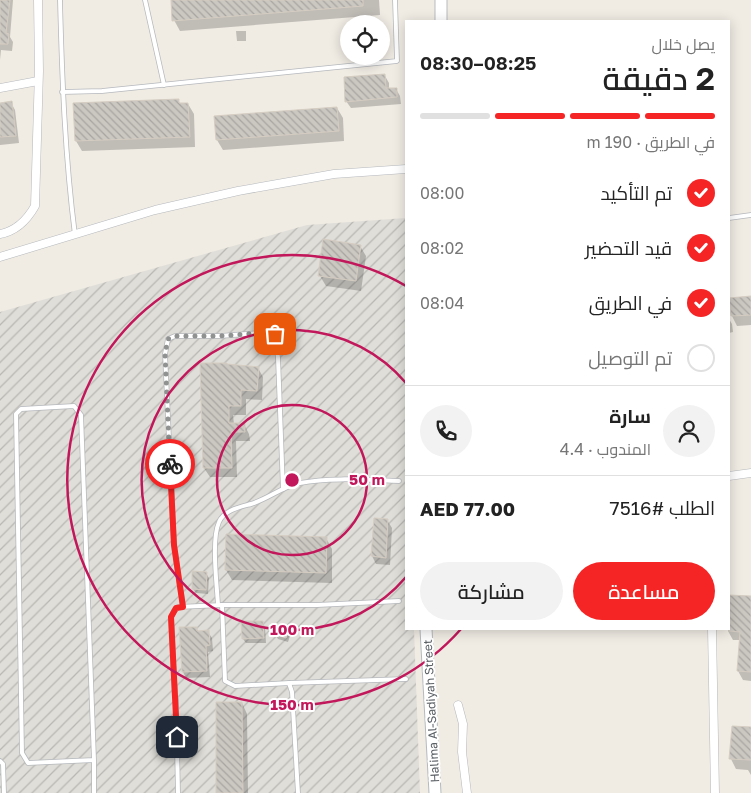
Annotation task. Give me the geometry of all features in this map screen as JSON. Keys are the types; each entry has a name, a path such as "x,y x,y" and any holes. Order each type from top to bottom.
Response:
{"street":[{"path":"0,234 6,233 26,221 35,206 38,0"},
{"path":"441,0 441,20"},
{"path":"0,88 38,81"},
{"path":"0,257 156,210 238,191 334,174 405,169"},
{"path":"730,476 751,473"},
{"name":"Halima Al-Sadiyah Street","path":"426,630 435,793"},
{"path":"712,630 715,793"},
{"path":"458,705 463,724 462,752 467,793"}],"lane":[{"path":"60,0 62,92 69,192 75,235"},
{"path":"145,0 164,85"},
{"path":"62,92 102,91 397,61 395,0"},
{"path":"730,218 751,215"},
{"path":"183,607 174,545 165,354 168,339 175,336 220,336 273,332 275,334 278,358 283,489"},
{"path":"94,760 28,763 22,753 16,414 21,409 74,406 81,415 94,760 94,793"},
{"path":"399,481 316,481 298,483 251,504 241,506 224,515 219,521 216,566 225,681 235,686 378,682 406,679"},
{"path":"178,793 176,699 171,617 176,608 220,605 317,605 399,601"},
{"path":"289,683 292,692 298,793"},
{"path":"0,760 3,764 4,793"}],"shaded area":[{"path":"405,218 405,630 414,630 420,793 0,793 0,312 307,225"}],"building":[{"path":"0,0 10,0 6,33 9,34 8,44 0,44"},
{"path":"171,0 363,0 363,6 172,21"},
{"path":"385,74 386,88 397,88 397,97 345,102 344,77"},
{"path":"179,99 179,103 188,103 190,137 75,141 73,103"},
{"path":"12,101 16,136 0,137 0,103"},
{"path":"337,107 339,131 216,140 214,116"},
{"path":"323,239 361,245 356,281 318,276"},
{"path":"751,296 751,315 731,316 730,298"},
{"path":"200,363 227,363 259,367 257,391 241,390 241,406 229,406 229,423 245,423 245,432 231,432 232,468 203,468"},
{"path":"374,518 388,519 386,558 371,556"},
{"path":"226,534 327,537 326,573 225,570"},
{"path":"192,571 207,572 206,590 192,589"},
{"path":"730,595 751,596 751,672 737,671 740,632 729,631"},
{"path":"241,621 263,621 264,638 242,639"},
{"path":"277,624 289,627 286,638 274,634"},
{"path":"179,627 197,627 197,631 209,630 210,645 206,646 207,671 182,672"},
{"path":"216,702 242,702 243,793 216,793"},
{"path":"732,726 751,727 751,760 729,759"}],"way so far":[{"path":"170,464 165,354 168,339 175,336 220,336 273,332 275,334"}],"route":[{"path":"170,464 174,545 183,607 176,608 171,617 177,737"}]}
